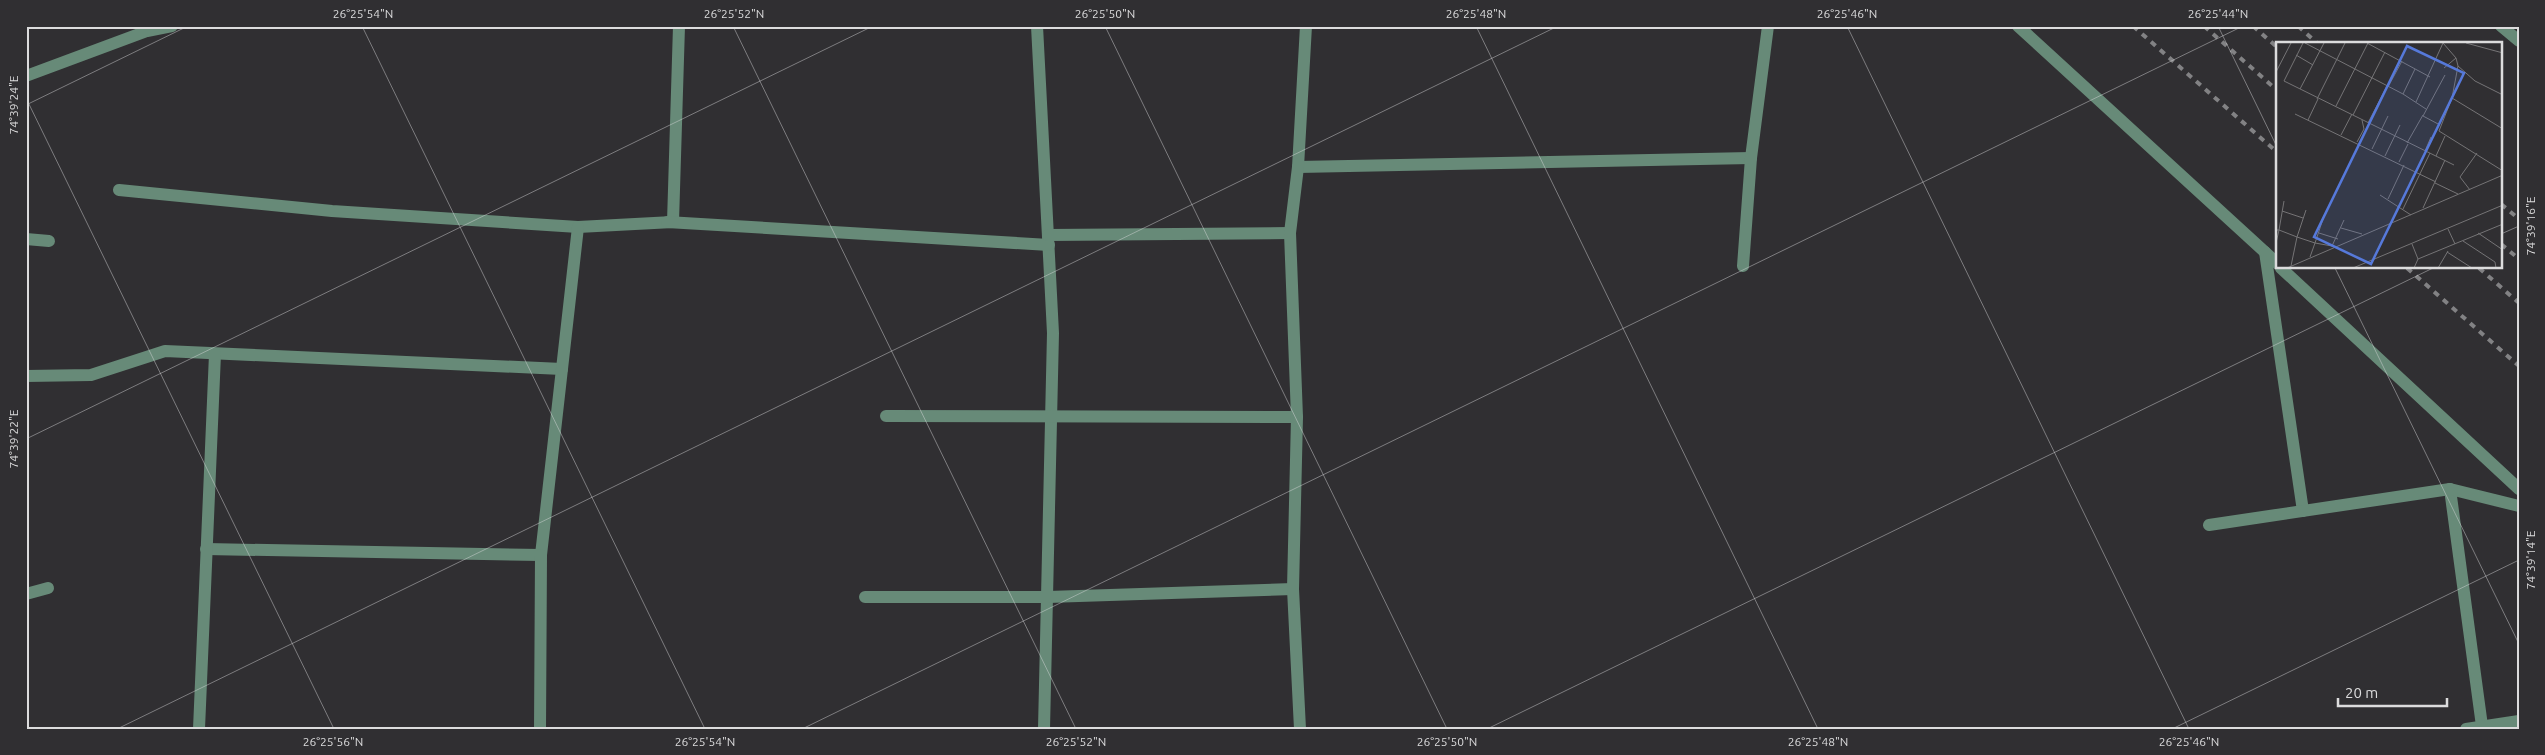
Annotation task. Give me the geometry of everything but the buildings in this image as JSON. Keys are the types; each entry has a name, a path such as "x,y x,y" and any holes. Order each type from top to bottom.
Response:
{"street":[{"path":"26,76 147,31 172,26"},
{"path":"668,222 673,222 679,26"},
{"path":"1037,26 1053,333 1044,729"},
{"path":"1300,729 1293,589 1297,417 1290,232 1298,167 1306,26"},
{"path":"1744,266 1751,158 1768,26"},
{"path":"2018,26 2276,262"},
{"path":"2501,26 2519,41"},
{"path":"1298,167 1751,158"},
{"path":"119,190 332,211 578,227 668,222 1048,240 1290,232"},
{"path":"540,729 541,555 578,227"},
{"path":"26,239 49,241"},
{"path":"2265,252 2303,511"},
{"path":"2282,269 2519,489"},
{"path":"26,376 91,375 165,351 562,369"},
{"path":"199,729 215,354"},
{"path":"886,416 1297,417"},
{"path":"2450,489 2482,726"},
{"path":"2210,525 2450,489 2519,506"},
{"path":"206,549 541,555"},
{"path":"26,594 48,588"},
{"path":"865,597 1048,597 1293,589"},
{"path":"2466,729 2519,721"}],"railway":[{"path":"2133,26 2276,151"},
{"path":"2204,26 2276,89"},
{"path":"2253,26 2276,46"},
{"path":"2298,26 2316,42"},
{"path":"2502,205 2519,219"},
{"path":"2502,245 2519,259"},
{"path":"2408,269 2519,366"},
{"path":"2480,269 2519,303"}]}
